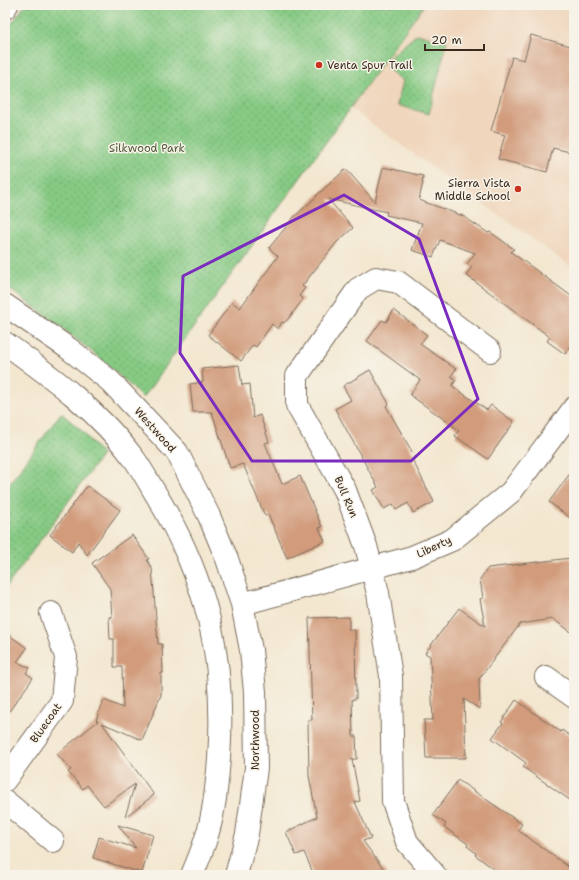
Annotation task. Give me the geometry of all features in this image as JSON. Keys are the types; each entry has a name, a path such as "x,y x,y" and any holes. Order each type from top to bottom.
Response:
{"street":[{"name":"Bull Run","path":"435,875 407,842 393,802 391,676 378,593 366,546 345,490 297,405 297,376 358,289 376,278 398,282 490,351"},
{"name":"Westwood","path":"5,304 110,381 177,452 209,516 228,559 242,604"},
{"path":"5,343 70,391 96,416 134,460 174,527 194,568 209,616 218,675 221,726 217,778 208,831 192,875"},
{"name":"Liberty","path":"242,604 412,557 452,540 511,492 574,408"},
{"name":"Northwood","path":"236,875 247,834 256,768 255,692 251,650 242,604"},
{"name":"Bluecoat","path":"5,780 62,701 66,657 51,613"},
{"path":"546,677 574,697"},
{"path":"5,801 53,841"}],"highlighted area":[{"path":"344,195 419,239 478,399 411,461 252,461 180,353 183,276"}],"shaded area":[{"name":"Sierra Vista Middle School","path":"424,5 574,5 574,269 350,108"}],"green space":[{"name":"Silkwood Park","path":"25,5 424,5 143,398 94,353 59,325 5,286 5,33"},
{"path":"417,34 447,41 429,114 397,105 403,81 387,68 390,57"},
{"path":"61,413 82,431 102,455 5,589 5,490"}],"building":[{"path":"531,35 574,47 574,153 553,148 547,172 498,159 505,135 491,131 512,57 524,60"},
{"path":"383,167 423,176 419,200 463,216 488,233 490,232 514,249 511,252 574,298 574,342 565,354 547,341 550,337 466,275 472,267 467,264 475,253 440,240 433,257 412,250 422,223 386,215 387,212 328,199 353,228 337,242 302,286 305,288 299,296 303,299 289,318 284,323 282,322 278,329 272,324 256,347 253,345 241,361 208,335 232,302 240,308 278,256 269,248 294,217 346,169 375,202"},
{"path":"394,310 427,335 420,344 456,369 451,376 456,380 452,386 487,410 491,405 514,422 488,459 455,436 459,430 410,395 420,380 367,341 382,320 386,322"},
{"path":"239,365 242,385 250,384 253,418 260,415 269,442 265,443 282,484 300,476 322,527 319,528 325,541 287,558 268,514 265,516 243,464 230,468 212,412 193,412 190,384 203,382 202,369"},
{"path":"370,370 389,404 386,406 415,457 412,459 434,502 413,513 408,503 396,510 393,504 384,509 373,490 378,487 335,409 351,400 343,386"},
{"path":"574,468 574,521 549,502"},
{"path":"87,486 120,510 87,555 78,542 72,552 50,535"},
{"path":"132,535 149,559 147,560 152,568 158,644 162,644 163,673 161,673 161,695 142,740 102,723 154,795 125,817 135,784 104,806 87,785 83,789 68,772 71,770 57,754 98,721 96,720 104,700 123,708 122,667 114,667 114,639 110,639 109,617 112,617 110,589 92,563"},
{"path":"571,558 574,575 574,634 553,619 520,624 479,679 480,709 464,699 466,758 426,758 424,720 433,720 430,656 425,653 459,608 485,626 480,599 483,598 480,579 488,568"},
{"path":"349,617 349,630 355,630 356,699 352,699 353,736 356,736 357,759 352,759 360,801 355,802 371,838 363,841 388,875 314,875 304,852 296,855 286,832 317,817 309,776 308,720 312,720 309,618"},
{"path":"5,632 27,648 17,662 30,668 26,673 33,678 5,717"},
{"path":"516,700 561,732 562,730 574,739 574,803 523,767 526,763 492,738 503,723 501,722"},
{"path":"458,780 522,824 518,830 574,871 574,875 502,875 475,855 476,853 467,846 468,844 444,827 446,824 433,815"},
{"path":"118,825 153,835 142,873 93,858 99,837 136,848"}],"place":[{"name":"Venta Spur Trail","path":"319,65"},
{"name":"Sierra Vista Middle School","path":"518,189"}]}
